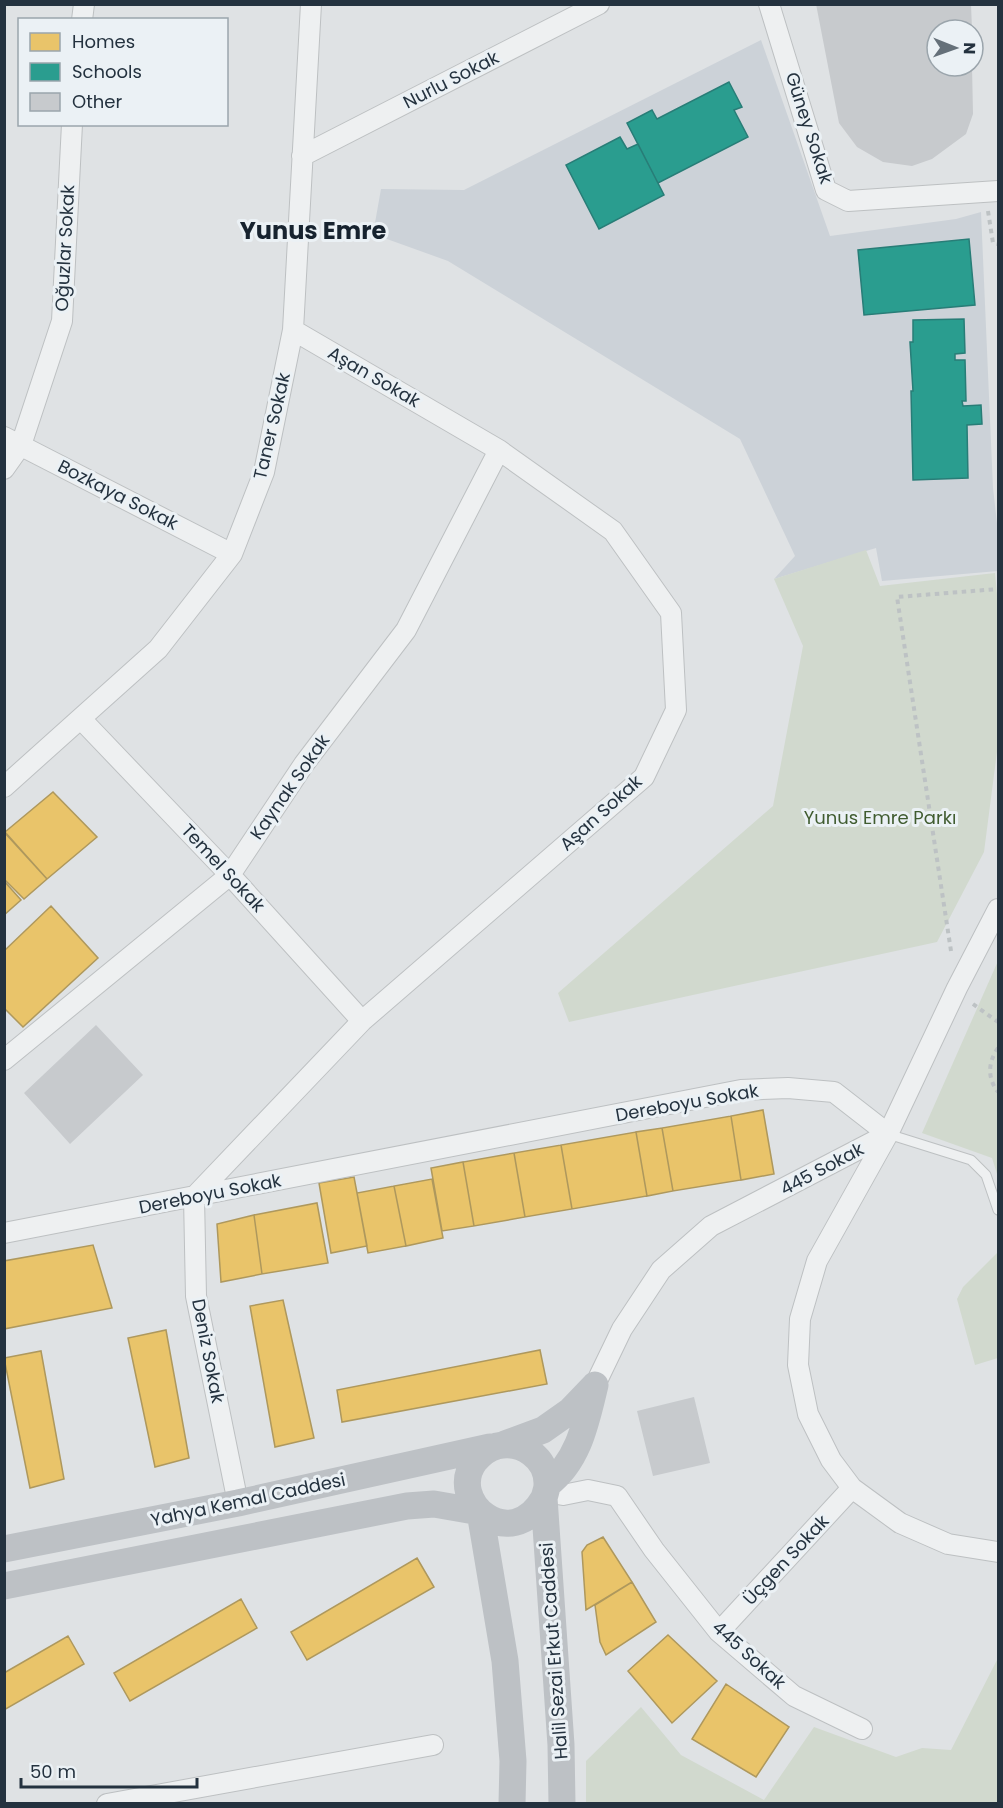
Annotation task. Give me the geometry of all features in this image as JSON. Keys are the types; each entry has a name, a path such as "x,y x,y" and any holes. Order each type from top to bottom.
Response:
{"main road":[{"name":"445 Sokak","path":"498,1446 543,1430 570,1411 595,1385"},
{"name":"445 Sokak","path":"545,1492 567,1467 584,1432 595,1385"},
{"name":"Halil Sezai Erkut Caddesi","path":"498,1446 518,1445 534,1455 545,1472 561,1745 562,1803"},
{"name":"Yahya Kemal Caddesi","path":"4,1549 238,1503 498,1446"},
{"path":"498,1446 481,1454 473,1464 468,1477 468,1490 472,1502 480,1512 506,1661 513,1761 512,1803"},
{"name":"Halil Sezai Erkut Caddesi","path":"480,1512 490,1520 503,1523 516,1522 533,1513 545,1492"},
{"name":"Yahya Kemal Caddesi","path":"4,1586 407,1506 434,1504 480,1512"}],"street":[{"name":"Taner Sokak","path":"4,787 158,649 232,554 264,472 293,330 311,4"},
{"name":"Nurlu Sokak","path":"302,156 599,4"},
{"name":"Güney Sokak","path":"769,4 826,190 848,201 999,191"},
{"name":"Oğuzlar Sokak","path":"4,469 13,441 62,321 72,126"},
{"name":"Aşan Sokak","path":"194,1197 362,1021 644,777 676,710 671,613 613,531 499,450 293,330"},
{"name":"Bozkaya Sokak","path":"13,441 232,554"},
{"name":"Kaynak Sokak","path":"4,1060 230,874 304,764 406,630 499,450"},
{"name":"Temel Sokak","path":"81,719 230,874 362,1021"},
{"path":"999,909 955,990 888,1134 817,1261 800,1319 798,1365 808,1414 831,1460 852,1488 900,1522 948,1544 999,1552"},
{"name":"Dereboyu Sokak","path":"4,1233 741,1090 788,1088 834,1092 888,1134"},
{"name":"445 Sokak","path":"595,1385 622,1329 661,1270 711,1226 888,1134"},
{"name":"Deniz Sokak","path":"194,1197 196,1296 238,1503"},
{"name":"Üçgen Sokak","path":"719,1632 852,1488"},
{"name":"445 Sokak","path":"545,1492 563,1495 588,1490 616,1496 654,1550 719,1632 794,1696 862,1729"},
{"path":"107,1803 433,1744"}],"lane":[{"path":"888,1134 972,1160 986,1175 998,1210"}],"path":[{"path":"988,214 993,243 999,244"},
{"path":"999,589 897,597 955,990 999,1022"},
{"path":"999,1048 992,1058 990,1067 990,1077 999,1092"}],"shaded area":[{"path":"761,40 830,236 956,219 981,212 993,488 998,532 998,571 882,581 876,548 774,579 795,556 740,439 448,261 373,234 381,189 464,190"}],"green space":[{"name":"Yunus Emre Parkı","path":"866,550 880,586 995,573 998,605 998,744 984,852 937,942 569,1022 558,993 773,806 803,646 774,579"},
{"path":"998,961 998,1177 992,1158 922,1133"},
{"path":"998,1252 998,1358 975,1365 957,1299 963,1287"},
{"path":"998,1658 998,1803 586,1803 586,1761 641,1707 681,1755 764,1800 814,1727 896,1757 922,1748 951,1750"}],"building: Homes":[{"path":"53,792 97,837 47,879 5,832"},
{"path":"4,832 47,879 24,899 4,879"},
{"path":"4,881 21,900 4,915"},
{"path":"51,906 98,958 23,1027 4,1008 4,951"},
{"path":"763,1110 774,1174 741,1180 731,1116"},
{"path":"731,1116 741,1180 673,1191 662,1128"},
{"path":"662,1128 673,1191 647,1196 636,1132"},
{"path":"636,1132 647,1196 572,1209 561,1145"},
{"path":"561,1145 572,1209 525,1217 514,1153"},
{"path":"514,1153 525,1217 474,1226 463,1162"},
{"path":"463,1162 474,1226 442,1231 431,1168"},
{"path":"354,1177 367,1246 331,1253 319,1183"},
{"path":"432,1179 443,1238 406,1246 394,1186"},
{"path":"394,1186 406,1246 368,1253 357,1193"},
{"path":"317,1203 328,1263 262,1274 254,1215"},
{"path":"254,1215 262,1274 221,1282 217,1224"},
{"path":"93,1245 112,1308 4,1329 4,1261"},
{"path":"283,1300 314,1438 275,1447 250,1306"},
{"path":"166,1330 189,1458 155,1467 128,1338"},
{"path":"540,1350 547,1384 342,1422 337,1390"},
{"path":"41,1351 64,1479 30,1488 4,1358"},
{"path":"603,1537 632,1582 586,1610 582,1552 587,1545"},
{"path":"417,1558 434,1587 307,1660 291,1632"},
{"path":"632,1582 656,1622 606,1655 600,1642 595,1605"},
{"path":"241,1599 257,1628 130,1701 114,1673"},
{"path":"668,1635 717,1681 672,1723 628,1671"},
{"path":"68,1636 84,1664 4,1710 4,1673"},
{"path":"726,1684 789,1727 756,1777 692,1739"}],"building: Schools":[{"path":"729,82 742,107 734,110 748,137 658,183 627,123 652,110 657,119"},
{"path":"620,137 627,149 638,144 664,195 599,229 566,165"},
{"path":"969,239 975,305 864,315 858,250"},
{"path":"964,319 965,353 955,354 955,360 965,360 966,401 962,401 963,406 981,405 982,424 967,425 968,478 913,480 911,391 913,391 910,342 913,342 913,320"}],"building: Other":[{"path":"816,4 971,4 972,18 925,18 925,78 972,78 973,114 966,134 932,159 912,166 883,162 857,147 839,123"},
{"path":"96,1025 143,1075 70,1144 24,1093"},
{"path":"694,1397 710,1463 653,1476 637,1411"}],"district":[{"name":"Yunus Emre","path":"313,231"}]}
